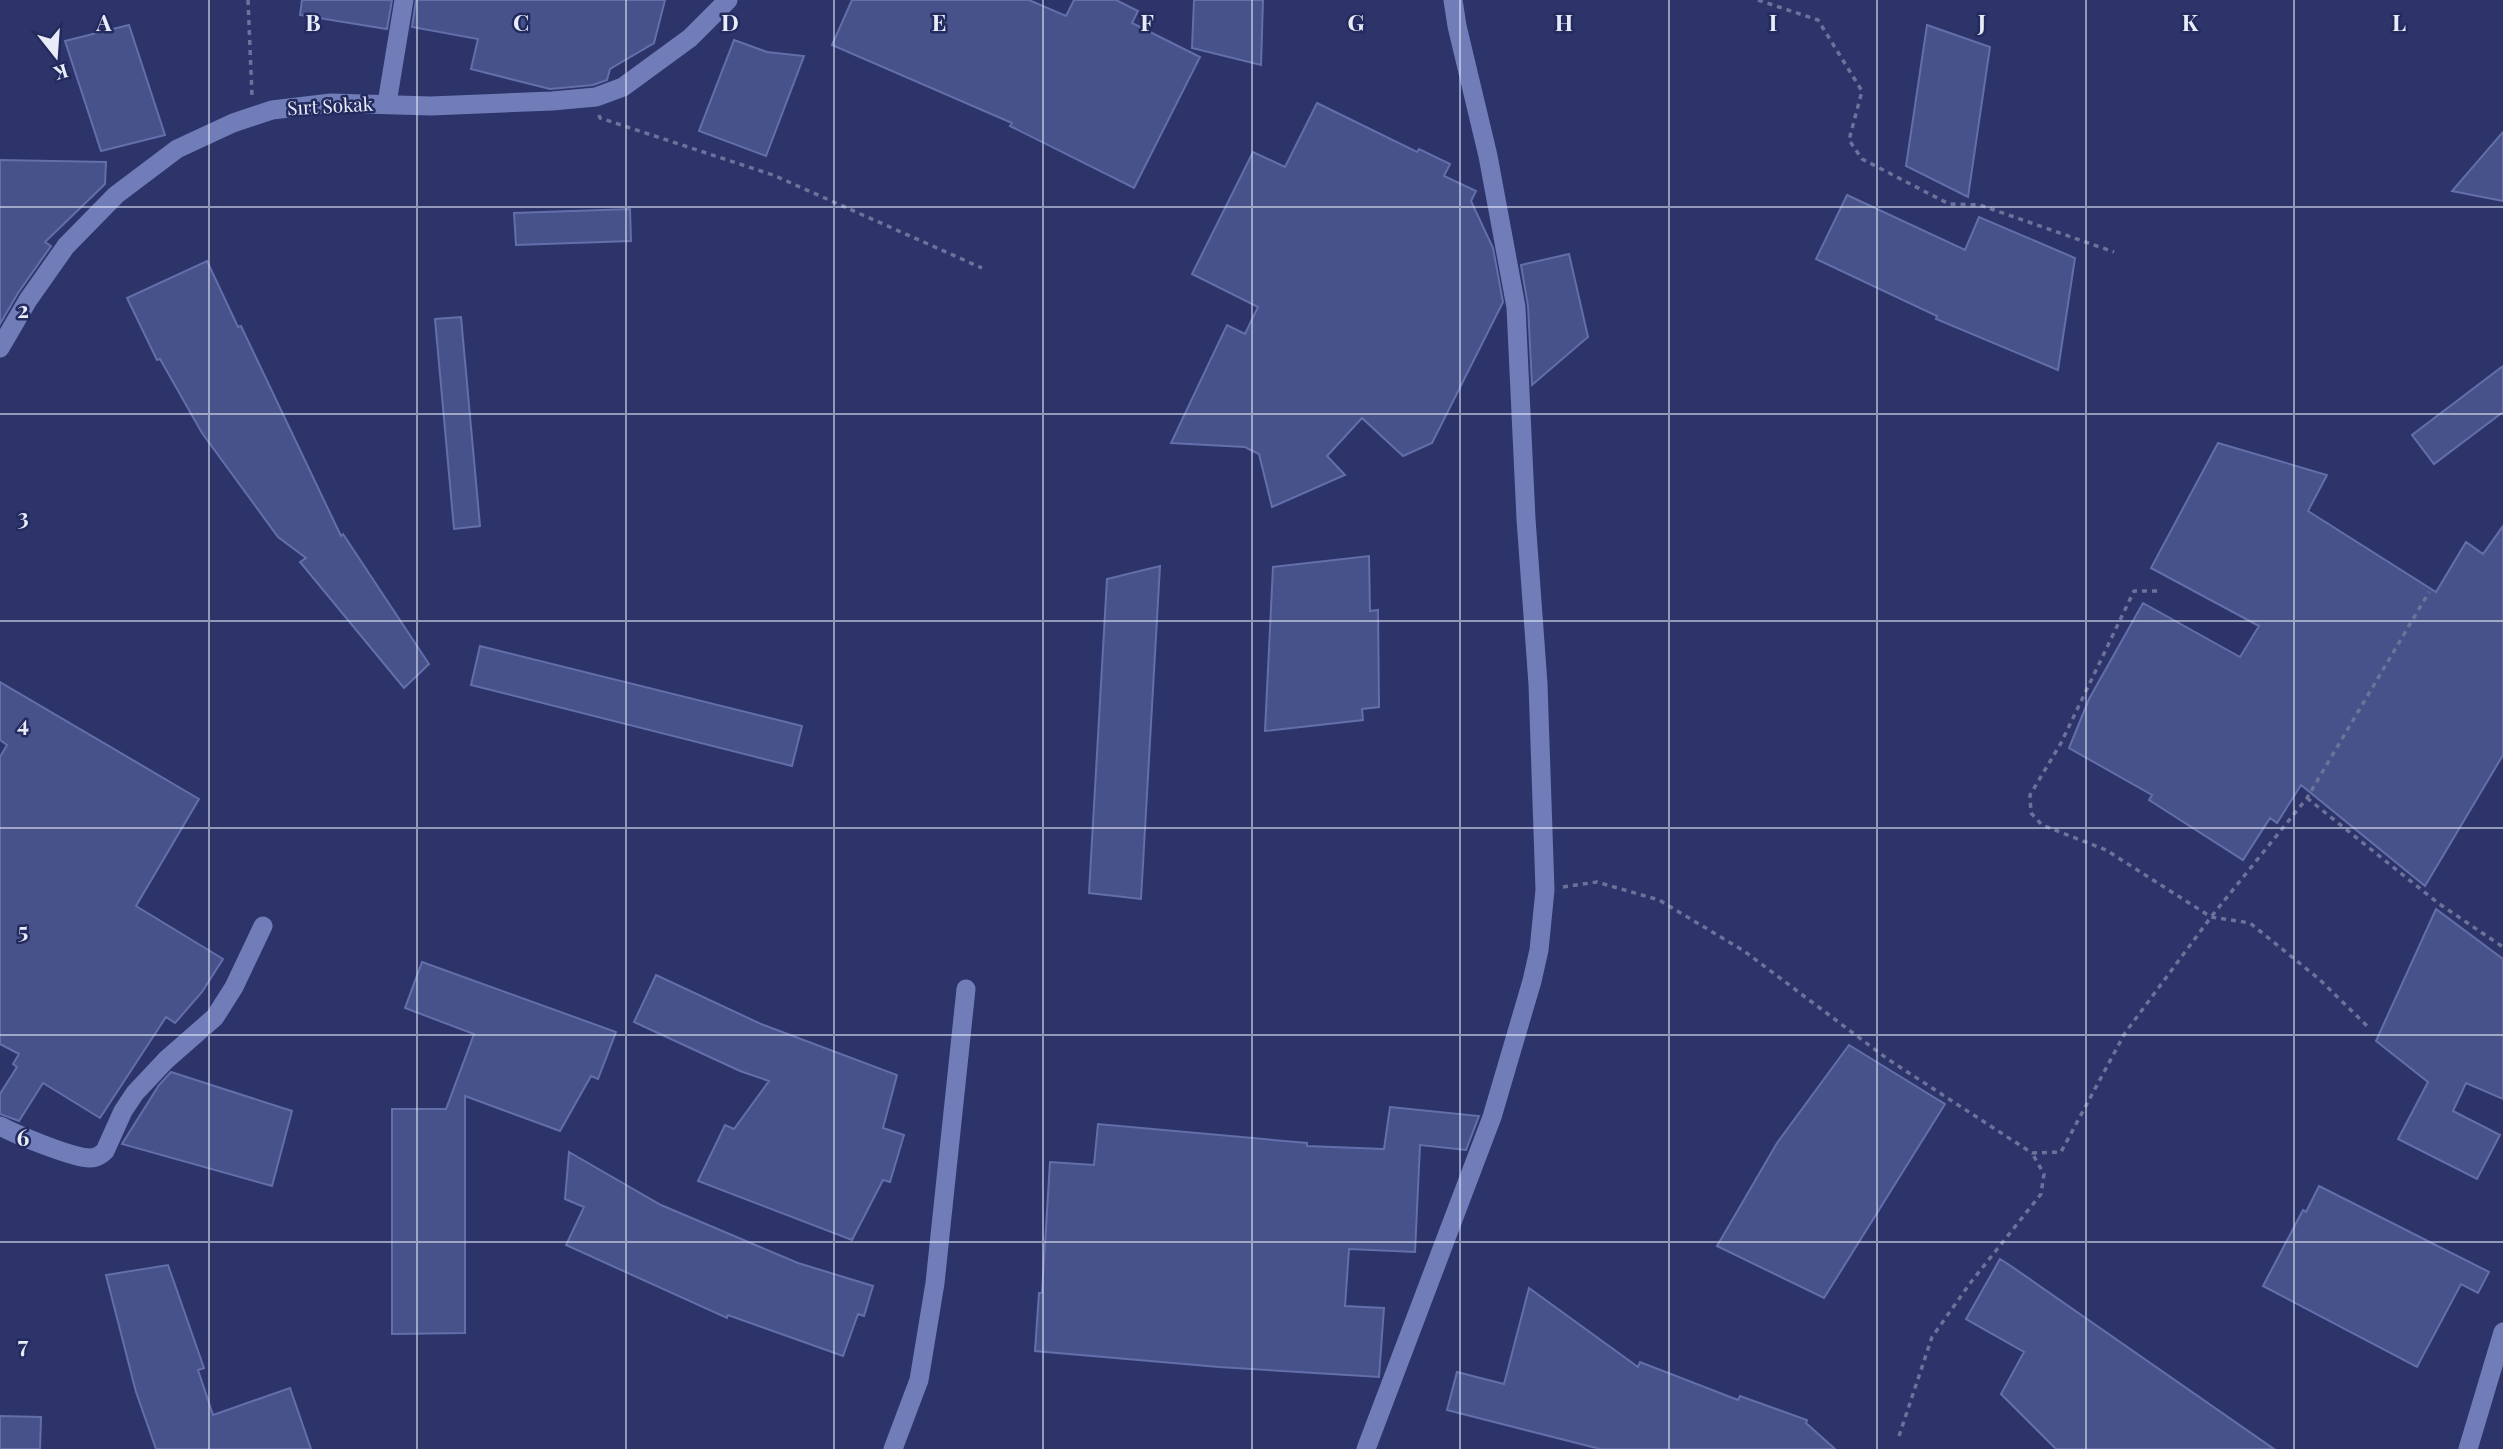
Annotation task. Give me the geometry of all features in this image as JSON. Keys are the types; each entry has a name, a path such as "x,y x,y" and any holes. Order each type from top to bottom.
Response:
{"street":[{"path":"387,103 404,0"},
{"name":"Sırt Sokak","path":"0,348 28,300 66,246 116,195 177,149 233,122 272,110 331,103 431,106 596,97 623,87 690,38 728,0"},
{"path":"1366,1449 1492,1117 1532,981 1539,950 1545,890 1538,684 1526,519 1516,307 1488,156 1453,0"},
{"path":"0,1126 19,1136 84,1157 100,1156 105,1151 122,1111 135,1093 166,1059 201,1031 220,1009 263,926"},
{"path":"893,1449 919,1380 935,1283 966,989"},
{"path":"2468,1449 2503,1332"}],"path":[{"path":"248,0 253,116"},
{"path":"1758,0 1818,20 1862,91 1849,140 1862,159 1949,204 1980,205 2114,252"},
{"path":"596,97 600,118 773,175 982,268"},
{"path":"2157,591 2134,591 2062,743 2030,795 2031,813 2042,825 2106,850 2211,917 2250,923 2319,979 2367,1027"},
{"path":"2032,1153 2061,1152 2124,1033 2211,917 2307,798 2429,592"},
{"path":"2307,798 2438,902 2503,947"},
{"path":"1545,890 1597,882 1659,900 1744,951 1889,1060 2032,1153 2044,1174 2041,1194 1971,1282 1932,1337 1899,1436"}],"building":[{"path":"302,0 392,0 387,29 300,15"},
{"path":"416,0 665,0 654,43 610,69 607,80 593,85 550,89 471,69 478,39 412,27"},
{"path":"852,0 1029,0 1066,16 1074,0 1116,0 1138,11 1132,23 1200,57 1134,188 1010,126 1012,123 832,45"},
{"path":"1194,0 1263,0 1261,65 1192,48"},
{"path":"129,25 165,135 101,151 65,41"},
{"path":"1927,25 1990,47 1968,197 1906,166"},
{"path":"734,40 767,52 804,56 766,156 699,131"},
{"path":"1317,103 1417,152 1419,149 1450,164 1444,176 1476,191 1471,201 1493,248 1503,302 1432,443 1403,456 1362,418 1327,456 1345,475 1272,507 1259,454 1245,447 1171,443 1227,325 1245,334 1258,307 1192,274 1253,152 1285,167"},
{"path":"2503,132 2503,201 2452,191"},
{"path":"0,160 106,162 105,184 45,242 51,246 0,324"},
{"path":"1847,195 1965,250 1979,217 2075,258 2058,370 1936,319 1937,316 1816,259"},
{"path":"630,209 631,241 516,245 514,213"},
{"path":"1569,254 1588,337 1532,385 1528,306 1521,265"},
{"path":"207,261 341,536 343,534 429,664 404,688 300,562 306,558 278,537 202,433 160,359 157,360 127,298"},
{"path":"461,317 480,526 454,529 435,319"},
{"path":"2503,366 2503,412 2434,464 2412,435"},
{"path":"2218,443 2327,475 2308,511 2436,592 2466,542 2483,554 2503,526 2503,755 2425,886 2301,785 2277,823 2270,818 2243,860 2149,800 2152,795 2069,748 2089,699 2143,603 2240,657 2259,626 2151,568"},
{"path":"1369,556 1370,611 1378,610 1379,707 1362,709 1363,720 1265,731 1273,567"},
{"path":"1160,566 1141,899 1089,893 1107,579"},
{"path":"480,646 802,726 792,766 471,685"},
{"path":"0,682 199,799 136,906 223,959 202,992 175,1023 166,1017 100,1118 43,1083 19,1121 0,1114 0,1094 17,1067 13,1064 19,1054 0,1044 0,757 7,745 0,740"},
{"path":"2436,909 2503,959 2503,1099 2466,1083 2453,1111 2500,1135 2477,1179 2398,1139 2428,1082 2376,1041"},
{"path":"422,962 616,1032 598,1079 591,1076 560,1131 465,1096 465,1333 392,1334 392,1109 446,1109 474,1034 405,1008"},
{"path":"656,975 761,1024 897,1075 883,1128 904,1135 890,1182 883,1180 852,1240 698,1181 725,1125 734,1129 769,1081 740,1071 634,1022"},
{"path":"1849,1045 1945,1104 1824,1298 1717,1246 1777,1143"},
{"path":"171,1072 292,1111 272,1186 122,1144 159,1085"},
{"path":"1390,1107 1479,1116 1466,1150 1420,1145 1415,1252 1349,1249 1345,1306 1384,1308 1379,1377 1035,1351 1039,1293 1042,1293 1050,1162 1094,1165 1098,1124 1307,1143 1307,1146 1384,1149"},
{"path":"569,1152 661,1205 798,1263 873,1286 864,1316 858,1314 843,1356 728,1315 727,1318 566,1245 584,1207 565,1199"},
{"path":"2319,1186 2489,1272 2478,1293 2461,1284 2417,1367 2263,1286 2303,1210 2306,1212"},
{"path":"2000,1259 2274,1449 2056,1449 2001,1394 2024,1352 1966,1319"},
{"path":"168,1265 204,1368 198,1370 213,1415 290,1388 311,1449 156,1449 136,1392 106,1275"},
{"path":"1529,1288 1638,1367 1640,1362 1738,1400 1740,1396 1807,1420 1806,1423 1835,1449 1600,1449 1447,1410 1457,1372 1504,1384"},
{"path":"0,1416 41,1417 40,1449 0,1449"}]}
